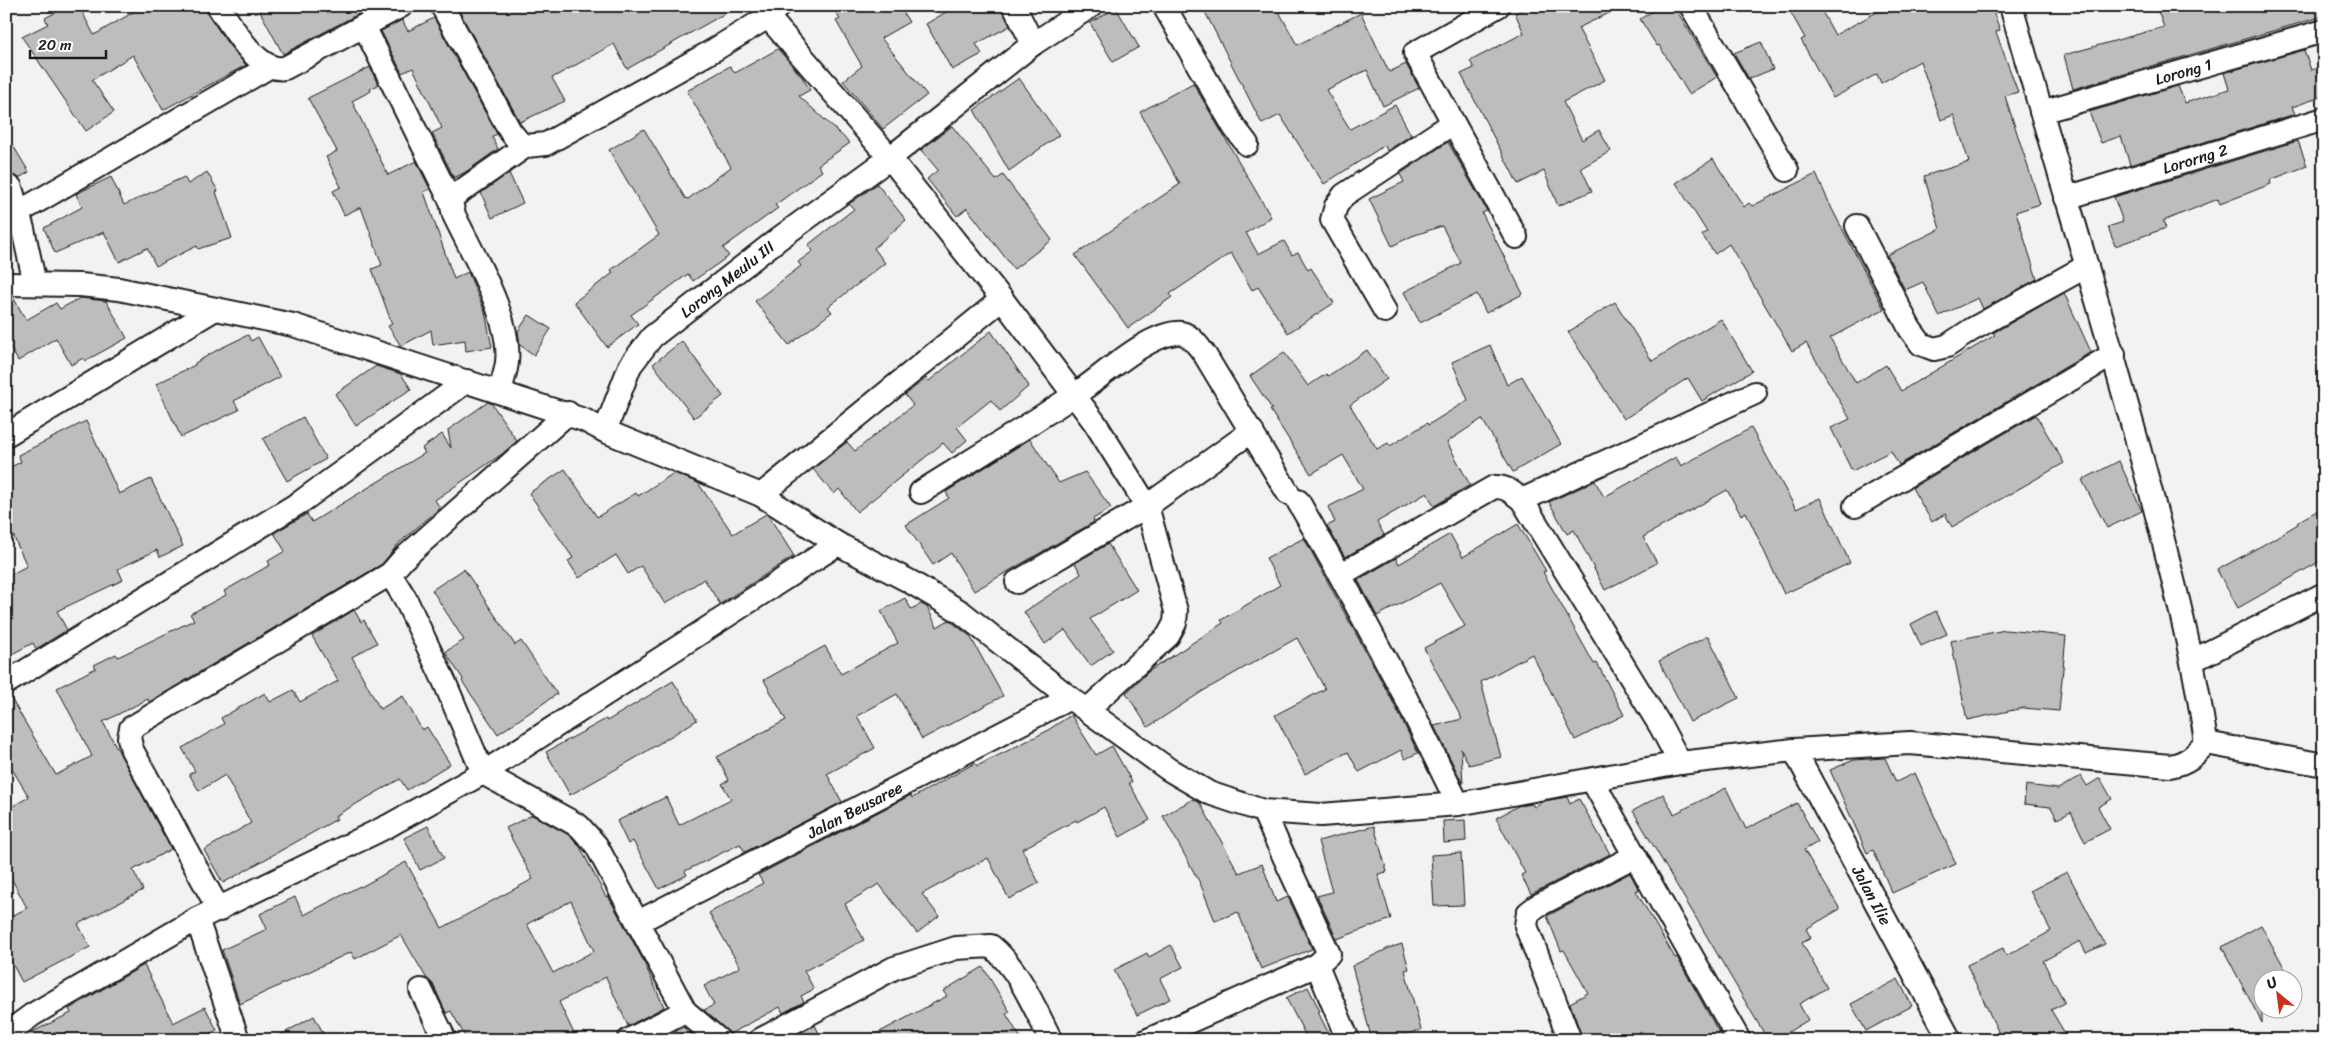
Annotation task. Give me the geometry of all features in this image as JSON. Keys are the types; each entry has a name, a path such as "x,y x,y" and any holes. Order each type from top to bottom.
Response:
{"street":[{"path":"218,6 257,59 276,70 285,68 401,6"},
{"path":"442,6 510,131 519,142 526,146"},
{"path":"1014,6 1033,44"},
{"name":"Lorong Meulu III","path":"605,431 630,366 652,338 781,237 890,158 1033,44 1091,6"},
{"path":"1164,6 1234,127 1247,144"},
{"path":"1498,6 1415,53 1516,237"},
{"path":"1691,6 1787,170"},
{"path":"2011,6 2066,198 2114,354 2168,557 2198,687 2206,743"},
{"path":"451,202 454,196 526,146 546,144 714,50 773,12"},
{"name":"Jalan Beusaree","path":"638,922 1079,704 1168,636 1175,623 1176,611 1147,506 1094,423 1002,299 773,12"},
{"path":"364,26 451,202 454,216 493,295 504,327 507,361 500,392"},
{"name":"Lorong 1","path":"2041,112 2324,31"},
{"path":"19,212 269,67"},
{"name":"Lororng 2","path":"2066,198 2324,119"},
{"path":"1385,311 1332,220 1336,206 1344,195 1453,123"},
{"path":"11,188 19,212 35,284"},
{"path":"1857,226 1910,329 1921,344 1934,349 1947,346 1971,330 2087,266"},
{"path":"6,284 119,289 293,325 568,413 605,431 761,495 838,544 909,581 960,612 1079,704 1168,769 1209,793 1263,811 1321,815 1458,804 1680,762 1794,750 1910,743 2170,766 2188,762 2206,743"},
{"path":"761,495 1002,299"},
{"path":"6,435 215,309"},
{"path":"921,492 1075,395 1143,346 1162,335 1179,332 1190,337 1205,354 1340,575 1406,698 1458,804"},
{"path":"1855,506 2114,354"},
{"path":"6,683 302,501 467,382"},
{"path":"1522,500 1755,393"},
{"path":"219,910 132,750 129,738 131,728 390,574 404,558 568,413"},
{"path":"1017,582 1147,506 1252,431"},
{"path":"1340,575 1494,487 1502,487 1508,490 1522,500 1661,727 1680,762"},
{"path":"6,1034 32,1015 197,919 219,910 388,826 483,773 838,544"},
{"path":"390,574 405,598 446,683 483,773 578,826 596,845 685,1010 719,1040"},
{"path":"2192,661 2324,594"},
{"path":"2206,743 2324,764"},
{"name":"Jalan Ilie","path":"1794,750 1950,1040"},
{"path":"1592,780 1739,1040"},
{"path":"1148,1040 1317,965 1327,958 1329,954 1328,948 1263,811"},
{"path":"1570,1040 1526,926 1528,913 1537,906 1635,856"},
{"path":"197,919 238,1040"},
{"path":"760,1040 894,968 956,948 991,946 1004,956 1051,1040"},
{"path":"1317,965 1348,1040"},
{"path":"421,990 445,1040"},
{"path":"629,1040 685,1010"}],"building":[{"path":"68,6 79,6 94,35 144,6 205,6 207,13 228,44 246,65 163,110 133,55 92,80 114,112 86,131 22,37 48,24 45,18"},
{"path":"257,6 373,6 283,54"},
{"path":"738,6 627,69 614,44 552,78 565,101 520,122 457,7"},
{"path":"832,6 899,6 909,22 881,38 927,95 883,129 843,81 862,66 836,21 840,19"},
{"path":"956,6 1001,6 1010,26 976,44 982,54 952,70 926,24"},
{"path":"1202,6 1276,6 1297,45 1361,13 1389,72 1406,64 1419,88 1383,106 1367,70 1326,90 1350,129 1395,105 1411,135 1387,151 1385,145 1324,184 1280,115 1262,124"},
{"path":"1529,6 1624,6 1578,28 1605,80 1563,102 1582,140 1599,130 1611,151 1581,168 1592,191 1558,206 1544,171 1518,184 1461,74 1474,68 1470,61 1524,33 1515,13"},
{"path":"1661,6 1674,6 1717,77 1689,94 1659,45 1657,46 1640,19"},
{"path":"1787,6 1819,6 1835,35 1888,6 1991,6 2000,30 1996,32 2018,92 2005,96 2040,204 2016,212 2037,279 1983,309 1978,298 1939,316 1923,282 1905,290 1887,255 1940,229 1924,176 1969,162 1954,115 1941,120 1920,61 1881,83 1877,74 1833,98 1801,40 1805,38"},
{"path":"2156,6 2324,6 2324,16 2073,89 2064,55 2164,27"},
{"path":"1116,8 1139,47 1113,62 1090,23"},
{"path":"434,18 497,134 492,137 498,149 454,178 432,133 442,128 413,68 402,73 381,31 402,20 408,31"},
{"path":"1761,42 1773,69 1749,79 1734,53"},
{"path":"778,49 802,77 810,90 799,96 850,143 818,165 822,171 775,205 778,208 723,248 729,256 693,281 688,274 631,315 638,324 607,347 574,302 613,273 611,270 659,235 609,150 644,129 685,198 688,199 731,167 687,91 730,66 735,73"},
{"path":"2304,50 2311,70 2320,67 2324,79 2324,96 2292,107 2295,114 2130,165 2121,136 2101,143 2089,112 2178,86 2185,103 2229,89 2224,73"},
{"path":"370,67 378,85 352,101 388,175 416,161 430,189 424,192 454,279 468,272 485,312 492,347 466,351 465,340 433,345 431,330 401,346 388,326 392,324 372,269 382,265 361,207 344,215 333,191 341,187 326,157 337,151 308,98"},
{"path":"1019,78 1059,135 1009,171 974,110"},
{"path":"1193,83 1271,217 1246,233 1258,254 1284,241 1292,255 1298,252 1308,270 1311,268 1334,303 1288,333 1258,287 1252,290 1231,253 1170,294 1172,297 1128,328 1075,255 1180,184 1140,112"},
{"path":"952,126 996,180 1003,175 1052,240 1014,269 967,208 957,216 927,179 938,170 921,150"},
{"path":"6,134 29,172 19,178 14,175 6,176"},
{"path":"2298,141 2307,166 2270,180 2271,184 2220,204 2218,199 2163,221 2166,228 2115,246 2108,227 2123,222 2114,197"},
{"path":"1448,142 1487,211 1482,213 1523,294 1486,313 1477,294 1420,323 1404,292 1461,263 1442,226 1412,236 1392,246 1369,199 1404,182 1400,174"},
{"path":"1713,159 1744,207 1749,203 1752,206 1816,174 1884,309 1830,338 1856,383 1886,365 1901,391 1995,335 1993,333 2064,293 2091,352 1899,465 1891,451 1852,471 1831,428 1850,419 1806,343 1792,351 1729,244 1715,254 1702,235 1707,232 1676,183"},
{"path":"207,172 218,191 216,192 232,238 198,249 197,246 156,266 147,248 119,262 104,232 55,253 44,228 82,207 76,194 111,177 124,205 184,177 188,184"},
{"path":"509,173 523,203 492,218 481,193"},
{"path":"877,184 906,220 874,248 885,263 828,307 832,312 789,345 755,301 801,266 798,262 813,251 808,245 854,209 849,204"},
{"path":"6,297 13,297 26,320 56,303 60,309 80,298 106,301 127,338 85,361 83,358 71,365 56,338 18,361 6,340"},
{"path":"1615,302 1652,361 1721,319 1752,371 1702,401 1688,378 1624,419 1568,332"},
{"path":"529,315 551,329 534,355 520,345 518,331"},
{"path":"991,331 1029,386 1000,411 991,400 957,427 967,440 952,453 943,443 857,512 839,489 834,494 813,469 847,442 855,451 913,405 905,395 926,378 929,381"},
{"path":"248,335 251,341 258,337 280,377 234,401 239,410 181,437 156,384 195,365 195,363 219,349"},
{"path":"682,341 723,396 694,418 653,364"},
{"path":"1490,345 1507,385 1522,376 1561,444 1513,472 1482,419 1447,442 1470,485 1434,506 1427,493 1377,522 1384,535 1345,557 1327,526 1335,522 1328,507 1363,489 1343,455 1311,474 1250,376 1284,352 1308,386 1326,374 1328,376 1367,350 1387,379 1350,405 1377,449 1388,443 1390,446 1468,400 1452,362"},
{"path":"376,366 401,374 411,389 356,426 335,394"},
{"path":"488,402 492,404 517,441 502,454 435,500 440,508 399,543 382,564 149,702 148,699 103,722 171,849 133,870 143,890 78,924 90,947 22,982 6,952 6,919 27,908 6,868 6,810 29,797 6,759 6,696 9,695 56,775 92,756 57,688 96,668 94,665 116,654 118,657 194,620 190,614 226,595 224,591 270,565 268,561 285,551 274,533 307,514 312,522 425,453 422,448 442,434 451,448 448,430"},
{"path":"2036,415 2064,463 1952,527 1945,514 1932,522 1912,488"},
{"path":"303,417 326,459 287,481 263,439"},
{"path":"86,421 119,494 151,479 183,546 160,557 157,550 118,569 123,580 57,611 67,630 36,649 33,643 6,657 6,577 27,566 6,520 6,469 21,462 18,455"},
{"path":"1751,428 1796,509 1820,498 1850,563 1784,594 1746,512 1741,515 1727,490 1643,537 1657,563 1605,590 1574,530 1567,534 1549,502 1595,481 1604,497 1676,457 1681,466"},
{"path":"1030,439 1059,483 1085,472 1111,508 1093,519 1094,522 974,591 951,553 933,565 906,525 949,498 946,492"},
{"path":"2119,461 2142,511 2107,528 2082,480"},
{"path":"565,469 597,517 636,493 638,496 674,473 698,483 733,534 766,514 768,515 794,556 720,604 704,579 665,604 641,566 628,574 616,555 579,578 568,561 573,558 529,493"},
{"path":"2324,507 2324,559 2238,608 2217,570 2263,545 2298,524 2297,522"},
{"path":"1518,524 1546,571 1543,572 1594,664 1597,663 1624,715 1575,740 1532,654 1481,682 1501,757 1469,765 1461,749 1463,784 1434,726 1462,719 1424,648 1465,626 1440,583 1377,616 1358,580 1396,558 1399,564 1450,534 1463,557"},
{"path":"1304,538 1394,704 1418,753 1405,759 1401,750 1359,772 1348,752 1305,774 1275,715 1325,689 1297,638 1203,691 1148,727 1126,693 1148,672 1223,623 1221,620 1280,585 1266,558"},
{"path":"1108,544 1137,590 1090,619 1113,650 1091,666 1065,630 1045,644 1024,612 1081,574 1075,563"},
{"path":"464,569 515,645 521,641 557,694 498,734 445,652 464,640 432,590"},
{"path":"905,598 911,609 921,604 927,607 937,627 949,620 970,636 1003,696 922,739 897,694 857,716 875,748 827,774 842,802 745,852 740,844 685,871 687,875 659,889 633,841 628,844 617,821 666,797 679,825 731,799 722,784 729,780 717,757 786,720 764,680 825,646 841,674 898,643 881,611"},
{"path":"354,610 361,622 364,620 377,643 352,657 380,709 403,696 422,730 427,727 450,764 407,790 400,779 335,816 337,819 223,883 204,850 251,823 225,775 199,791 189,774 195,771 182,748 224,724 221,718 265,693 270,702 293,690 300,702 338,681 312,636"},
{"path":"1936,611 1947,634 1921,646 1911,624"},
{"path":"2005,630 2066,636 2059,711 2023,708 1967,720 1951,641"},
{"path":"1708,636 1739,698 1690,722 1659,661"},
{"path":"673,681 697,720 634,759 570,795 546,752 606,719 607,721"},
{"path":"1071,715 1096,755 1112,746 1132,782 1129,783 1150,820 1120,837 1104,807 1022,849 1039,883 1009,899 988,858 922,894 939,916 917,933 879,884 845,904 864,940 804,971 814,989 801,996 804,1002 783,1013 780,1007 730,1034 704,1010 714,1005 704,986 740,967 709,913 763,883 758,875 911,795 912,798 975,763 977,766 1045,732"},
{"path":"1885,758 1896,782 1915,773 1956,864 1892,893 1873,850 1867,853 1830,770 1854,760"},
{"path":"2081,776 2087,786 2100,778 2112,799 2098,807 2110,829 2085,842 2071,812 2057,819 2051,807 2024,804 2026,785 2058,789"},
{"path":"1726,788 1746,829 1797,803 1818,842 1804,850 1840,909 1806,929 1811,938 1802,943 1827,988 1799,1004 1808,1020 1775,1040 1768,1040 1633,811 1663,794 1674,814"},
{"path":"1567,797 1570,804 1579,799 1610,854 1531,894 1521,875 1525,873 1496,818 1518,806 1532,804 1534,807 1544,801"},
{"path":"1193,799 1200,803 1239,873 1262,864 1276,902 1288,897 1312,949 1261,969 1238,912 1215,921 1200,883 1163,816"},
{"path":"532,815 571,836 580,847 606,897 608,896 642,958 664,1007 628,1026 606,977 559,1002 577,1040 467,1040 451,1011 446,1013 433,984 427,979 401,935 355,959 351,952 240,1004 222,950 267,929 260,914 295,897 304,915 406,862 442,928 533,879 506,828","holes":["571,901 594,951 553,973 527,924"]},
{"path":"1465,820 1466,841 1444,843 1443,821"},
{"path":"428,826 444,858 420,870 404,838"},
{"path":"1374,826 1387,872 1378,874 1391,919 1337,939 1317,896 1332,892 1318,841"},
{"path":"1461,853 1464,905 1434,906 1431,855"},
{"path":"2067,872 2105,944 2086,953 2080,941 2043,961 2065,1003 2051,1010 2069,1040 2002,1040 1967,965 2003,948 2006,956 2051,931 2030,891"},
{"path":"1630,873 1639,890 1636,891 1675,958 1677,957 1723,1040 1583,1040 1570,1003 1588,993 1564,950 1561,951 1547,916"},
{"path":"2261,925 2285,968 2252,968 2252,1004 2222,947"},
{"path":"1402,944 1409,969 1405,970 1421,1030 1385,1040 1372,1040 1352,966 1389,948"},
{"path":"1171,945 1183,967 1160,979 1170,999 1137,1015 1114,970 1147,953 1149,957"},
{"path":"144,965 173,1023 205,1007 217,1030 197,1040 20,1040 30,1033 71,1013 69,1009"},
{"path":"983,967 1010,1012 1006,1014 1022,1040 865,1040 947,996 943,991"},
{"path":"1898,979 1912,1006 1866,1031 1851,1004"},
{"path":"1308,987 1332,1040 1308,1040 1286,998"},
{"path":"314,1016 327,1040 272,1040"},
{"path":"815,1025 822,1040 796,1040 795,1036"},
{"path":"683,1027 698,1040 658,1040"}]}
